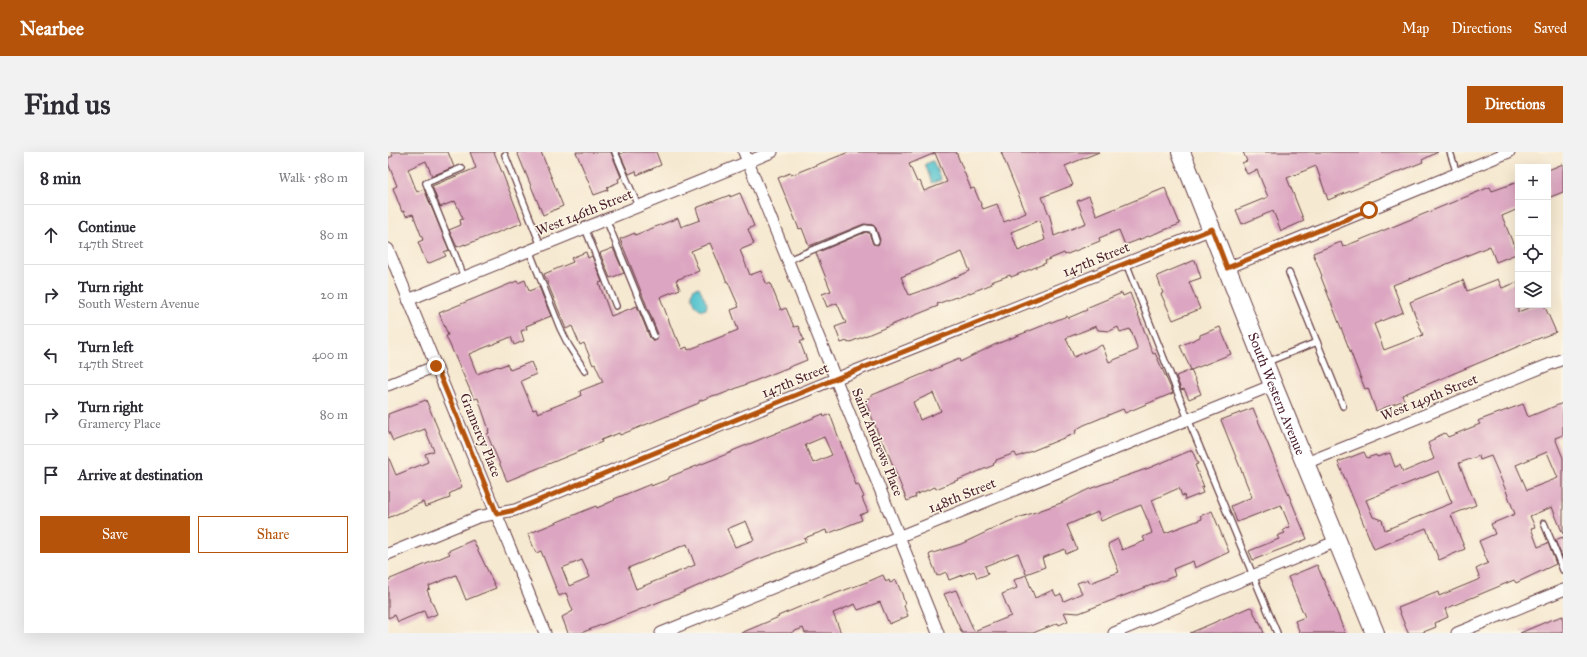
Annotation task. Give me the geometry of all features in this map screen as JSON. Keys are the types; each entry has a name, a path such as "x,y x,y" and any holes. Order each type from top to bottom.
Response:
{"main road":[{"name":"South Western Avenue","path":"1182,152 1273,385 1376,633"}],"street":[{"name":"West 146th Street","path":"408,300 638,206 746,157 772,152"},
{"path":"1227,268 1509,152"},
{"name":"Saint Andrews Place","path":"746,157 938,633"},
{"name":"147th Street","path":"388,554 478,517 515,510 835,379 1212,229"},
{"name":"Gramercy Place","path":"388,249 545,633"},
{"name":"West 149th Street","path":"1306,463 1563,359"},
{"path":"388,385 436,366"},
{"name":"148th Street","path":"662,633 1273,385"},
{"path":"1114,633 1337,541"},
{"path":"1457,633 1563,590"}],"lane":[{"path":"615,152 638,206"},
{"path":"1450,152 1457,174"},
{"path":"505,154 540,246"},
{"path":"462,168 426,183 464,277"},
{"path":"606,219 654,336"},
{"path":"585,228 616,306"},
{"path":"788,260 865,228 872,229 876,241"},
{"path":"529,250 560,328 569,346 585,371"},
{"path":"1126,263 1188,419 1277,633"},
{"path":"1289,273 1343,406"},
{"path":"1265,363 1317,342"},
{"path":"1544,523 1563,570"}],"water":[{"path":"933,161 941,180 932,183 925,164"},
{"path":"699,287 707,304 706,309 703,310 696,305 693,300 693,289"}],"building":[{"path":"391,152 448,152 454,167 432,176 426,161 408,169 417,192 424,189 449,250 444,252 446,256 427,264 418,242 423,240 413,214 406,216 404,211 402,212 393,188 397,186 388,163 388,158 393,156"},
{"path":"470,152 494,152 522,223 457,247 449,230 461,225 460,220 463,219 455,201 440,207 432,186 476,168"},
{"path":"517,152 541,152 563,206 543,215"},
{"path":"576,152 611,152 621,177 618,179 619,182 607,187 608,190 594,195"},
{"path":"625,152 656,152 661,165 637,175 636,171 629,174 620,154"},
{"path":"849,152 956,152 971,189 974,188 983,209 997,204 1004,222 1026,213 1001,152 1099,152 1065,166 1073,185 1042,197 1050,217 1054,236 1086,223 1077,201 1089,196 1097,216 1165,188 1180,224 1125,245 1119,230 1099,238 1100,241 1045,261 1046,263 1011,277 1010,275 991,282 992,284 937,304 938,306 848,343 847,341 841,343 835,327 846,323 837,303 827,307 822,294 831,291 816,253 866,232 869,233 873,244 878,245 880,240 876,228 873,225 864,224 809,246 802,228 799,229 778,178 790,173 791,175","holes":["935,153 947,182 924,191 920,181 917,182 909,164","1040,220 1045,240 1018,251 1011,232","962,252 970,271 938,285 909,295 901,277"]},
{"path":"1243,152 1438,152 1422,160 1423,162 1328,200 1316,166 1287,178 1304,221 1281,231 1273,211 1242,224 1236,210 1268,197 1257,170 1247,174 1242,163 1247,161"},
{"path":"1563,164 1563,192 1551,197 1551,169"},
{"path":"1515,183 1515,210 1502,216 1515,248 1515,254 1496,262 1490,246 1393,285 1403,312 1374,324 1384,350 1423,335 1410,302 1463,280 1467,291 1498,279 1502,288 1515,283 1515,308 1518,308 1518,312 1528,308 1545,308 1556,332 1402,395 1404,400 1376,411 1368,388 1365,389 1313,253 1341,242 1343,247 1490,187 1492,191"},
{"path":"740,193 754,226 748,229 754,244 740,250 750,275 761,271 767,285 770,283 781,310 786,308 794,327 798,326 804,340 800,342 807,360 717,396 715,395 699,401 699,403 620,435 619,433 601,440 602,442 507,481 487,434 489,433 489,430 478,398 474,399 446,336 448,335 439,313 517,281 518,283 525,280 529,291 539,287 551,316 526,326 527,329 521,331 524,341 514,345 511,337 469,354 477,374 507,364 510,370 531,362 536,374 521,381 533,410 536,409 538,413 581,396 580,391 603,382 595,364 593,365 584,343 580,345 572,326 566,329 544,274 573,262 571,258 586,252 588,258 592,256 602,282 599,283 611,316 637,306 650,338 656,340 658,334 620,239 635,233 635,235 678,218 681,227 700,220 696,208 730,195 730,197","holes":["710,243 739,307 731,310 738,330 688,350 687,347 682,349 677,337 675,337 660,297 680,289 676,280 699,271 691,251"]},
{"path":"613,248 624,273 610,278 600,253"},
{"path":"1195,260 1201,278 1189,282 1200,309 1173,320 1161,294 1163,293 1157,276"},
{"path":"1122,293 1123,296 1130,293 1153,354 1155,353 1173,393 1125,413 1123,409 1084,425 1075,431 1076,433 1017,457 1015,453 996,460 993,464 994,465 936,489 935,487 915,495 916,497 907,501 865,400 871,397 870,396 959,359 960,362 994,345 1067,316 1068,318 1087,310 1086,308","holes":["1096,326 1098,330 1110,331 1118,327 1120,332 1130,329 1138,350 1109,362 1102,345 1074,357 1066,338","933,393 941,411 920,420 913,402"]},
{"path":"1220,327 1231,354 1191,370 1180,346 1200,337 1200,335"},
{"path":"1191,370 1201,394 1189,399 1184,389 1181,390 1176,376"},
{"path":"426,400 462,487 449,494 450,498 425,507 423,502 388,518 388,456 396,475 428,462 425,454 434,451 425,429 393,441 388,430 388,414"},
{"path":"1563,403 1563,435 1555,438 1563,458 1563,534 1552,507 1530,516 1535,527 1531,528 1538,547 1548,543 1556,564 1516,583 1514,580 1445,609 1448,617 1435,623 1436,627 1421,633 1408,633 1398,608 1438,592 1439,596 1480,579 1476,569 1488,563 1479,541 1495,534 1491,524 1515,514 1507,493 1491,456 1480,460 1479,456 1459,463 1476,505 1451,515 1465,549 1439,560 1426,528 1374,549 1338,462 1364,452 1367,458 1390,453 1395,467 1400,465 1403,472 1434,459 1428,443 1434,440 1434,438 1445,433 1448,437 1480,424 1478,421 1480,420 1523,404 1528,417","holes":["1547,452 1558,478 1527,490 1516,465","1439,471 1452,503 1385,530 1382,520 1373,517 1366,500"]},
{"path":"1253,408 1307,539 1253,560 1249,551 1279,539 1277,536 1285,533 1283,530 1290,527 1281,505 1237,522 1231,506 1252,497 1221,420"},
{"path":"823,414 824,417 830,414 856,485 858,484 864,497 862,498 868,512 860,515 862,520 827,534 826,530 807,537 804,539 806,542 756,560 684,592 581,633 568,633 562,617 573,611 566,593 559,596 541,551 536,553 528,534 596,506 597,508 615,500 614,499 651,484 651,486 669,479 669,477","holes":["824,437 832,455 813,463 805,445","746,521 754,540 735,547 727,529","687,544 695,565 636,589 628,568","582,560 590,577 569,586 562,568"]},
{"path":"1192,450 1198,464 1195,465 1204,487 1201,488 1203,493 1185,500 1184,495 1182,496 1179,488 1152,500 1165,533 1202,519 1200,516 1212,511 1229,552 1195,568 1193,561 1173,569 1175,576 1079,613 1064,612 1068,621 1059,625 1058,623 1033,633 962,633 944,594 956,590 974,631 1011,616 1002,594 1017,588 1014,580 1026,575 1035,598 1053,590 1056,596 1061,594 1064,601 1082,593 1077,583 1088,579 1090,583 1119,572 1108,544 1118,539 1122,550 1145,541 1143,537 1152,533 1148,521 1141,505 1101,521 1098,512 1067,525 1077,549 1066,554 1065,549 1042,558 1045,567 1026,574 1018,553 985,566 988,574 977,578 974,571 949,580 946,572 937,576 929,555 930,554 961,544 1010,521 1061,503 1089,489 1149,468"},
{"path":"1563,537 1563,559 1555,540"},
{"path":"473,540 496,588 466,600 456,575 429,586 430,589 427,590 437,614 427,618 424,611 398,622 395,615 388,618 388,580 450,554 448,551"},
{"path":"1317,565 1345,633 1300,633 1295,621 1305,617 1288,577"},
{"path":"883,575 886,582 889,580 890,583 896,580 902,594 904,606 908,616 889,624 880,602 858,610 855,604 833,613 841,633 805,633 803,628 790,633 741,633 802,606"},
{"path":"1250,607 1252,608 1258,622 1259,621 1264,633 1190,633"},
{"path":"1563,616 1563,633 1520,633 1548,621"}],"route":[{"path":"436,366 497,514 515,510 835,379 1212,229 1227,268 1369,210"}]}
